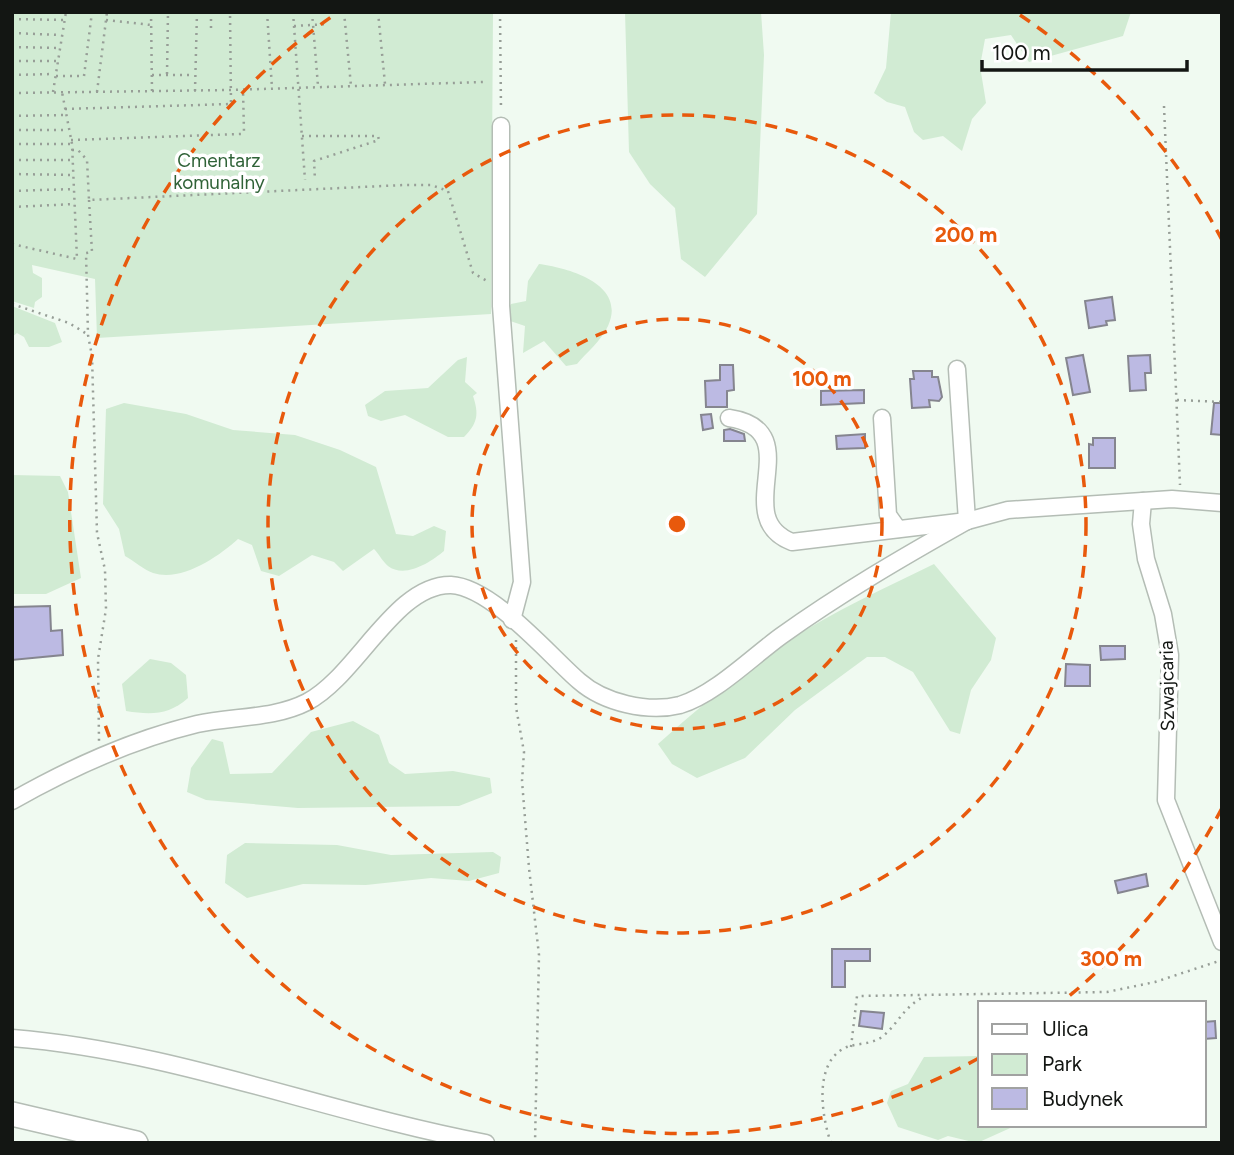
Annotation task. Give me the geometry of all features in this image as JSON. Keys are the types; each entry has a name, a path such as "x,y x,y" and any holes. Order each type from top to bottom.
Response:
{"highway":[{"path":"12,1114 136,1143"}],"street":[{"path":"501,126 500,284 522,582 512,620"},
{"path":"957,369 967,521"},
{"path":"729,418 744,420 755,427 766,445 769,460 764,514 769,527 778,536 792,542 967,521 1008,510 1180,499 1222,503"},
{"path":"882,418 888,515 898,529"},
{"name":"Szwajcaria","path":"1143,501 1142,524 1146,559 1163,614 1170,655 1162,691 1166,800 1222,942"},
{"path":"12,801 99,755 156,734 205,722 283,711 308,701 368,647 404,603 425,590 451,585 472,591 512,620 584,686 609,699 635,706 679,705 702,695 782,635 872,574 967,521"},
{"path":"12,1038 104,1048 158,1059 436,1133 486,1143"}],"path":[{"path":"53,92 66,12"},
{"path":"12,75 84,76 92,12"},
{"path":"97,92 107,12"},
{"path":"151,12 152,91"},
{"path":"167,74 168,12"},
{"path":"195,91 197,12"},
{"path":"211,12 211,33"},
{"path":"65,109 231,104 230,12"},
{"path":"267,12 272,88"},
{"path":"293,12 305,180"},
{"path":"312,12 318,86"},
{"path":"344,12 351,86"},
{"path":"378,12 386,85"},
{"path":"500,12 501,126"},
{"path":"12,19 65,20"},
{"path":"106,20 151,24"},
{"path":"294,26 328,24"},
{"path":"12,33 62,35"},
{"path":"12,47 60,48"},
{"path":"12,61 58,61"},
{"path":"152,75 195,75"},
{"path":"12,93 243,90 483,82"},
{"path":"12,144 241,134 244,132 243,90"},
{"path":"12,244 77,259 73,160 62,92"},
{"path":"1164,106 1180,499"},
{"path":"12,116 66,115"},
{"path":"12,130 69,131"},
{"path":"302,136 378,136 379,140 314,161 315,180"},
{"path":"72,150 78,150 87,160 92,252 86,253 88,335 92,356 97,533 105,570 106,609 98,659 99,755"},
{"path":"12,160 73,160"},
{"path":"12,174 73,175"},
{"path":"89,200 431,185 448,191 472,273 478,278 500,284"},
{"path":"12,191 74,189"},
{"path":"12,207 75,204"},
{"path":"12,303 69,323 88,335"},
{"path":"1177,400 1222,402"},
{"path":"512,620 516,639 516,707 524,752 522,781 529,867 540,955 535,1143"},
{"path":"851,1047 856,996 1107,992 1155,982 1222,960"},
{"path":"831,1143 824,1122 822,1092 836,1054 882,1036 911,1003 928,994"}],"green space":[{"name":"Cmentarz komunalny","path":"12,12 493,12 491,314 97,338 95,279 32,265 33,273 42,278 42,297 35,302 34,308 12,301"},
{"path":"625,12 761,12 764,55 757,214 705,277 681,259 675,208 650,184 629,152"},
{"path":"891,12 1131,12 1123,36 1029,62 1011,35 985,39 980,66 986,103 972,119 962,151 943,136 923,140 914,132 905,107 887,102 874,93 886,68"},
{"path":"539,264 579,274 602,289 609,299 612,311 608,326 577,364 566,366 544,341 523,353 525,326 507,320 506,312 511,304 526,301 528,281"},
{"path":"12,306 55,323 62,342 49,347 29,347 24,337 17,333 12,337"},
{"path":"467,357 465,382 477,393 473,396 476,408 475,423 464,437 448,437 405,415 381,421 368,416 365,405 385,391 428,388 458,360"},
{"path":"124,403 186,414 233,430 295,435 340,450 376,467 396,534 413,536 434,526 446,531 444,551 418,568 402,571 388,566 374,549 343,571 334,562 312,555 279,576 261,571 252,545 238,539 210,560 187,571 164,575 150,572 125,556 119,529 103,504 106,409"},
{"path":"12,475 60,476 68,492 81,578 46,594 12,594"},
{"path":"934,564 996,638 991,660 971,690 960,734 950,731 913,672 885,657 867,657 795,710 745,758 697,778 672,764 658,744 737,677 823,620"},
{"path":"150,659 171,663 186,675 188,698 167,711 126,711 122,684"},
{"path":"353,721 379,735 389,763 405,774 453,771 490,778 492,793 459,806 298,808 206,800 187,792 191,768 212,739 223,742 230,774 272,773 311,732"},
{"path":"245,843 337,845 391,855 493,852 501,857 499,873 469,881 431,878 366,885 303,884 247,898 225,883 227,855"},
{"path":"978,1056 978,1127 1013,1127 977,1143 948,1136 938,1140 898,1127 887,1103 891,1091 908,1084 924,1057"}],"building":[{"path":"1112,297 1115,320 1106,321 1107,325 1089,328 1085,301"},
{"path":"1083,355 1090,392 1073,395 1066,358"},
{"path":"1150,355 1151,373 1145,373 1146,390 1130,391 1128,356"},
{"path":"720,365 733,365 734,390 727,391 727,407 706,407 705,381 720,380"},
{"path":"913,371 932,371 932,377 938,377 942,397 939,401 929,400 930,407 912,408 910,379 914,379"},
{"path":"864,390 864,403 821,405 821,391"},
{"path":"1214,403 1222,403 1222,435 1211,434"},
{"path":"711,414 713,428 703,430 701,415"},
{"path":"730,429 744,434 745,441 724,441 724,430"},
{"path":"865,434 865,448 837,449 836,436"},
{"path":"1093,438 1115,438 1115,468 1089,468 1089,444 1093,445"},
{"path":"50,606 51,631 62,630 63,655 12,660 12,607"},
{"path":"1100,646 1125,646 1125,659 1101,660"},
{"path":"1066,664 1090,665 1090,686 1065,686"},
{"path":"1146,874 1148,886 1118,893 1115,881"},
{"path":"832,949 870,949 870,961 845,961 845,987 832,987"},
{"path":"861,1011 884,1013 882,1029 859,1026"},
{"path":"1215,1021 1216,1038 1206,1039 1206,1022"}]}
